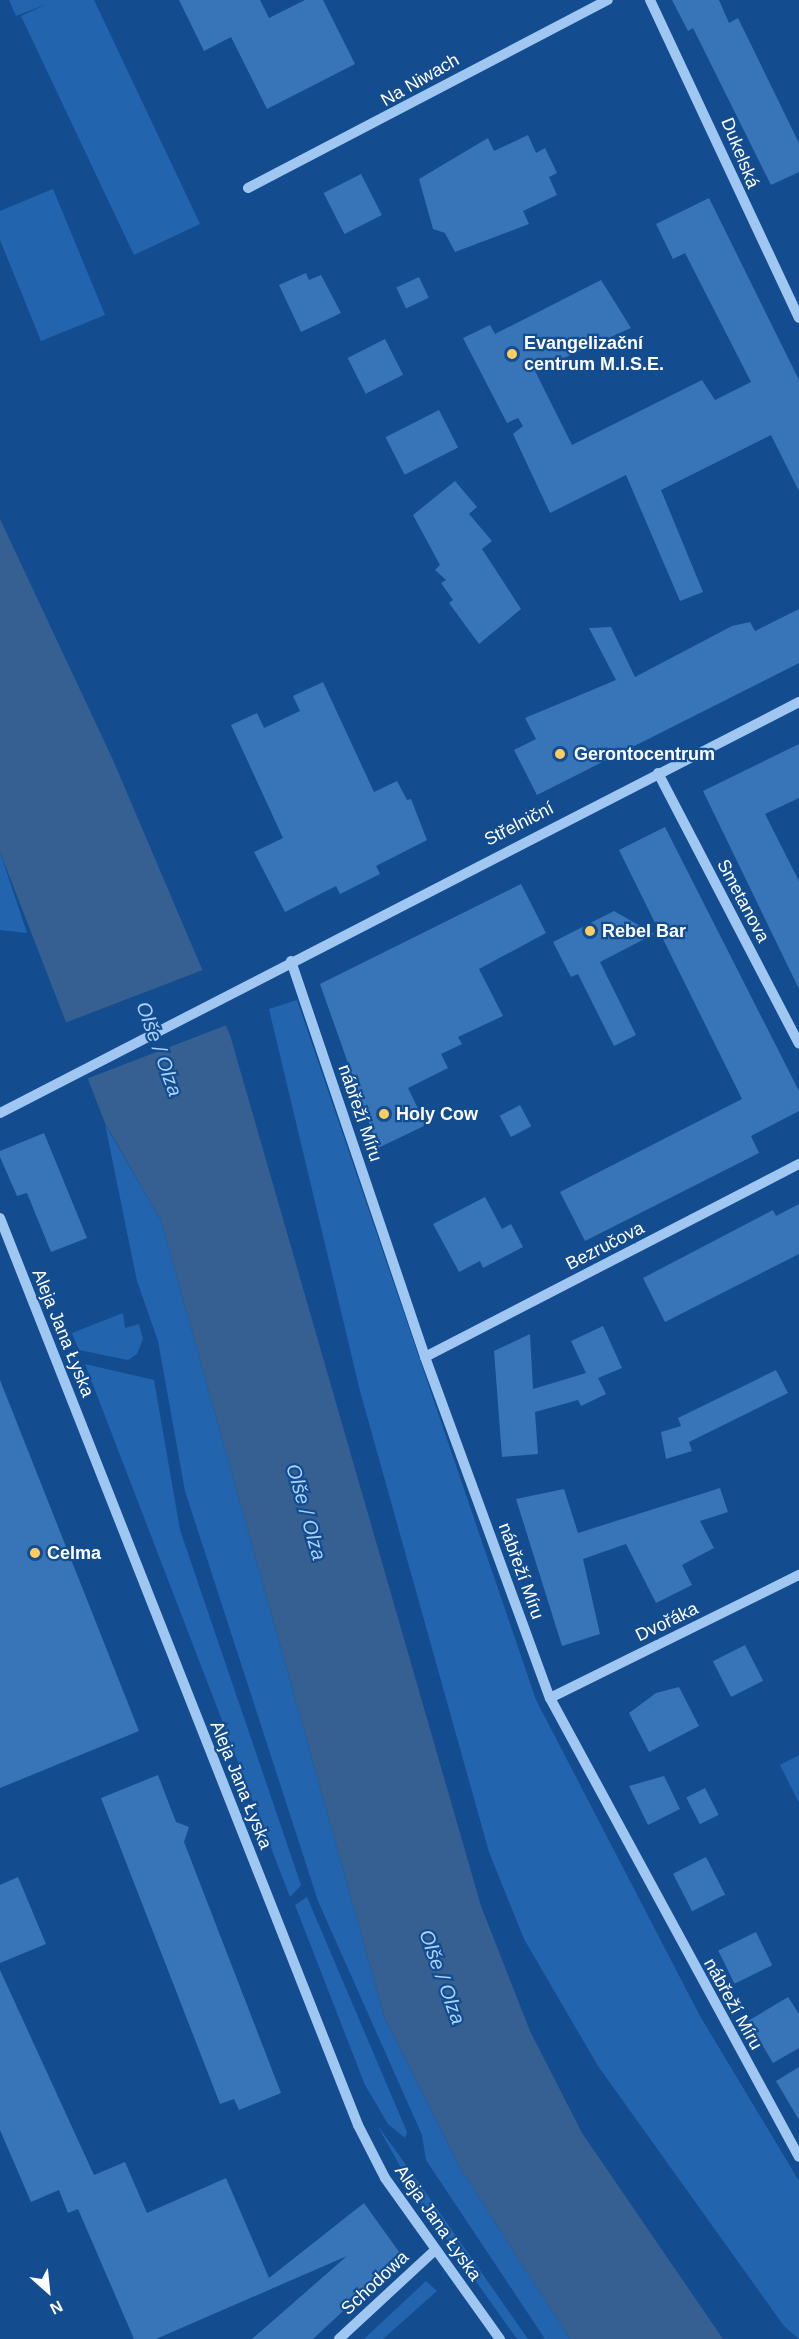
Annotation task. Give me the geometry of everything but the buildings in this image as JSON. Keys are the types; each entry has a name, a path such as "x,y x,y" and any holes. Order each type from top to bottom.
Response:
{"street":[{"name":"Na Niwach","path":"248,188 608,0"},
{"name":"Dukelská","path":"650,0 799,318"},
{"name":"Střelniční","path":"0,1113 291,961 799,702"},
{"name":"Smetanova","path":"658,773 799,1044"},
{"name":"nábřeží Míru","path":"291,961 425,1357 550,1698 799,2157"},
{"name":"Bezručova","path":"425,1357 799,1164"},
{"name":"Aleja Jana Łyska","path":"0,1218 358,2126 434,2251 500,2339"},
{"name":"Dvořáka","path":"550,1698 799,1575"},
{"name":"Schodowa","path":"339,2339 434,2251"}],"shaded area":[{"path":"9,0 94,0 200,224 134,255 21,16 47,4 16,16"},
{"path":"53,189 105,315 41,341 0,240 0,211"},
{"path":"0,852 27,933 0,930"},
{"path":"297,1000 536,1700 700,2016 799,2181 799,2339 784,2326 598,2066 524,1939 489,1852 360,1391 269,1009"},
{"path":"105,1124 161,1221 385,2019 462,2171 570,2339 545,2339 426,2160 422,2135 318,1901 185,1491 158,1341 137,1281"},
{"path":"123,1313 125,1328 139,1324 143,1339 137,1354 128,1360 79,1350 72,1333"},
{"path":"85,1364 154,1380 180,1530 301,1885 290,1897"},
{"path":"799,1755 799,1803 780,1765"},
{"path":"307,1897 407,2132 405,2138 388,2124 365,2085 295,1905"},
{"path":"377,2125 528,2339 517,2339 423,2207"},
{"path":"426,2281 437,2291 383,2339 364,2339"}],"water":[{"name":"Olše / Olza","path":"0,519 113,760 230,1035 481,1906 530,2031 582,2133 723,2339 570,2339 462,2171 385,2019 161,1221 105,1123 0,852"}],"pier":[{"path":"208,968 230,1024 83,1080 61,1024"}],"place":[{"name":"Evangelizační centrum M.I.S.E.","path":"512,354"},
{"name":"Gerontocentrum","path":"560,754"},
{"name":"Rebel Bar","path":"590,931"},
{"name":"Holy Cow","path":"384,1114"},
{"name":"Celma","path":"35,1553"}]}
